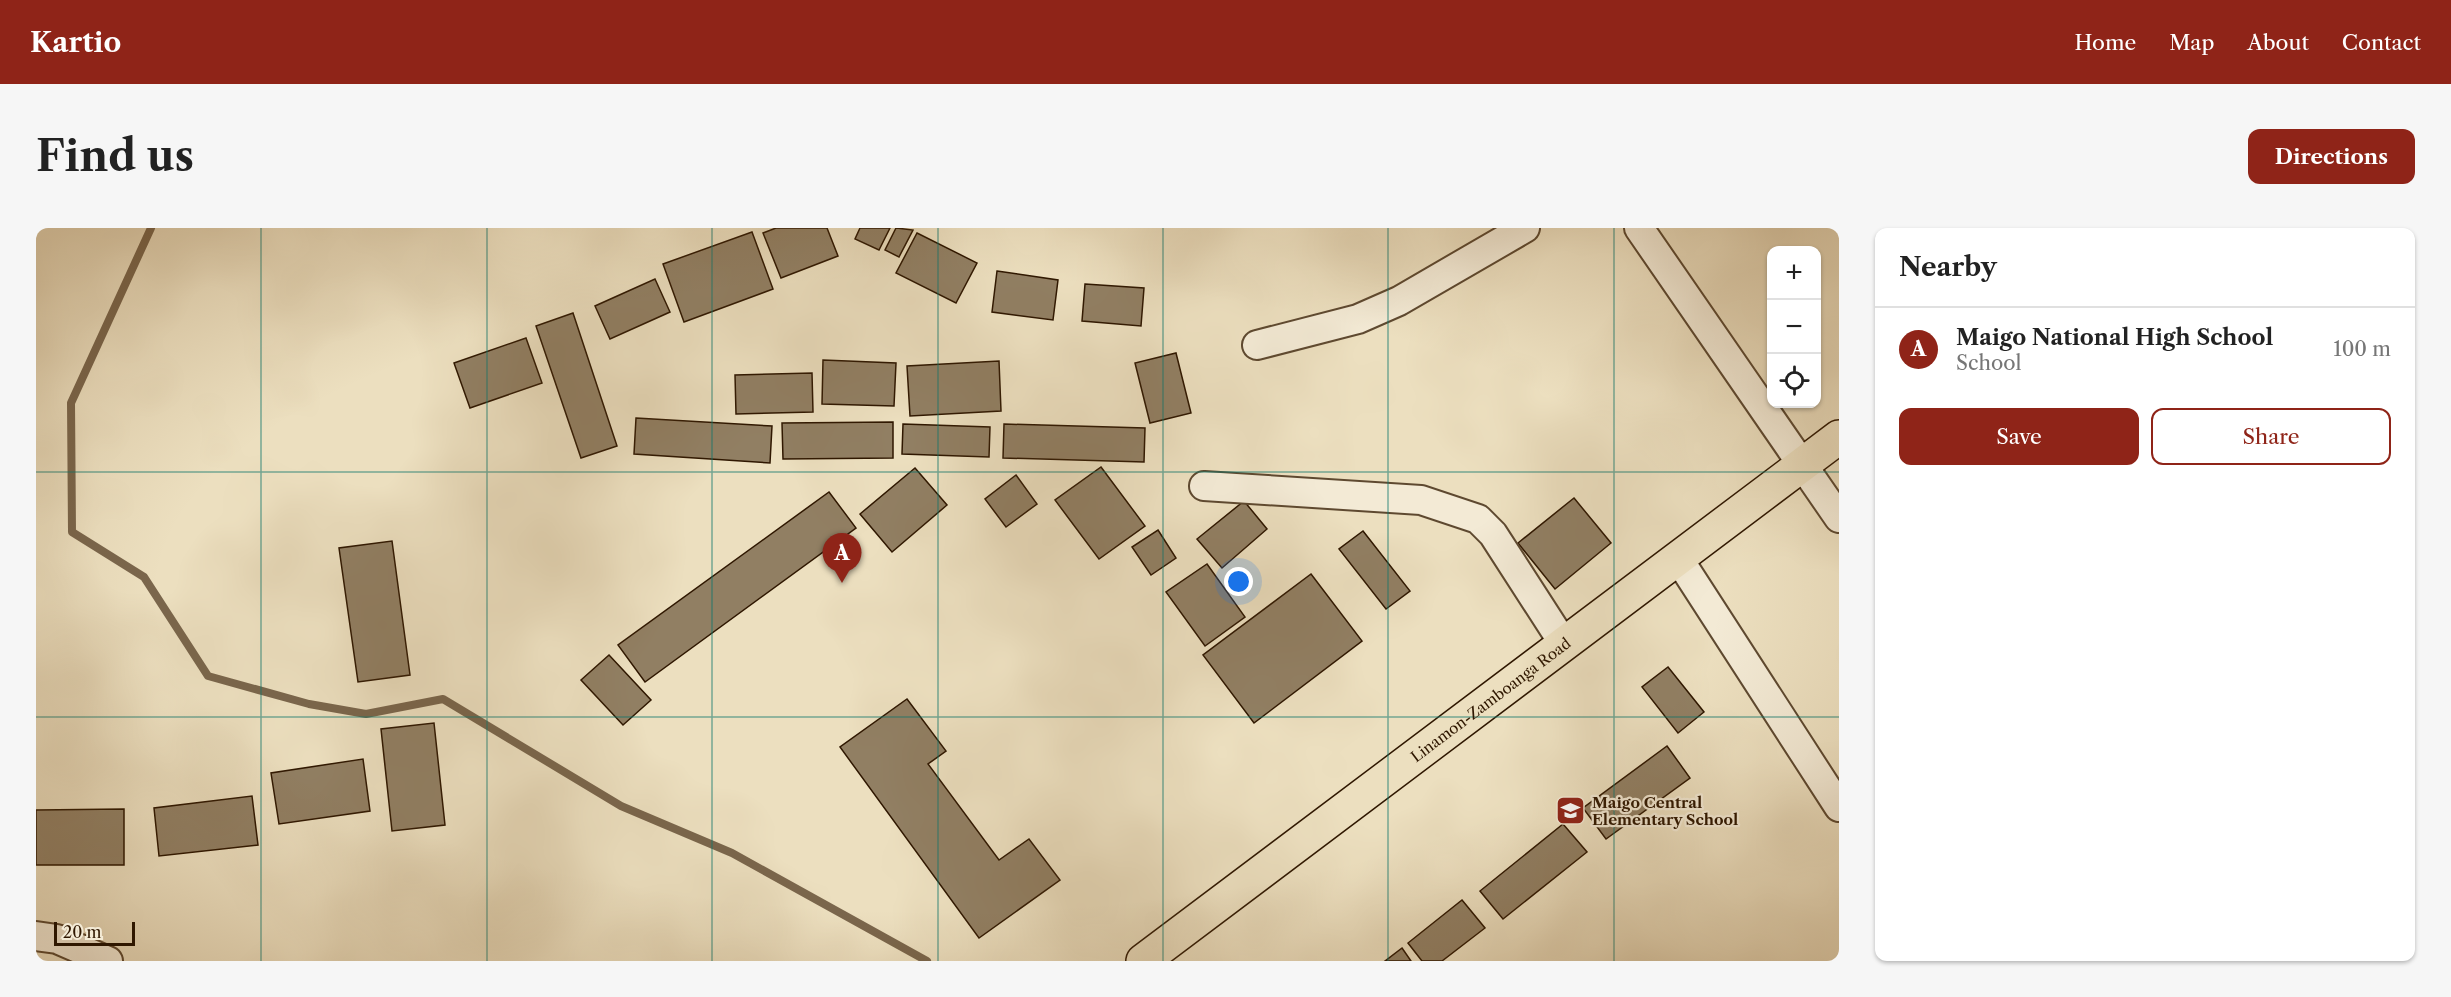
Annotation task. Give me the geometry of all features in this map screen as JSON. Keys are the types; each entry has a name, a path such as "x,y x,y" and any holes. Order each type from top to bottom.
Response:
{"highway":[{"name":"Linamon-Zamboanga Road","path":"1143,961 1839,437"}],"street":[{"path":"1257,345 1358,319 1400,301 1525,228"},
{"path":"1639,228 1839,518"},
{"path":"1204,486 1421,500 1479,519 1493,534 1564,644"},
{"path":"1678,558 1839,807"},
{"path":"36,936 42,935 57,939 108,961"}],"building":[{"path":"776,228 827,228 838,256 781,278 763,233"},
{"path":"860,228 890,228 879,250 855,239"},
{"path":"896,228 913,230 899,257 885,250"},
{"path":"752,232 773,289 684,322 663,264"},
{"path":"917,233 977,263 956,303 896,273"},
{"path":"997,271 1058,280 1053,320 992,312"},
{"path":"655,279 670,312 610,339 595,306"},
{"path":"1085,284 1144,288 1141,326 1082,321"},
{"path":"573,313 617,446 581,458 536,326"},
{"path":"526,338 542,383 470,408 454,363"},
{"path":"1176,353 1191,413 1150,423 1135,363"},
{"path":"823,360 896,363 894,406 822,404"},
{"path":"999,361 1001,411 910,416 907,366"},
{"path":"812,373 813,412 736,414 735,375"},
{"path":"636,418 772,426 770,463 634,454"},
{"path":"893,422 893,458 783,459 782,423"},
{"path":"903,424 990,427 989,457 902,454"},
{"path":"1004,424 1145,428 1144,462 1003,458"},
{"path":"1101,467 1145,526 1099,559 1055,500"},
{"path":"915,468 947,505 892,552 860,514"},
{"path":"1016,475 1037,504 1006,527 985,499"},
{"path":"829,492 856,528 645,682 618,645"},
{"path":"1574,498 1611,543 1555,589 1518,543"},
{"path":"1244,501 1267,529 1222,568 1197,539"},
{"path":"1158,530 1176,558 1151,575 1132,547"},
{"path":"1363,531 1410,591 1386,609 1339,549"},
{"path":"392,541 410,675 358,682 339,548"},
{"path":"1207,564 1245,617 1205,646 1166,592"},
{"path":"1311,574 1362,641 1254,723 1203,655"},
{"path":"609,655 651,700 623,725 581,680"},
{"path":"1668,667 1704,712 1678,733 1642,687"},
{"path":"907,699 946,751 928,764 999,860 1029,839 1060,880 979,938 840,747"},
{"path":"434,723 445,825 392,831 381,729"},
{"path":"1667,746 1690,778 1606,839 1583,808"},
{"path":"363,759 370,811 279,824 271,773"},
{"path":"252,796 258,845 159,856 154,808"},
{"path":"124,809 124,865 36,865 36,810"},
{"path":"1563,824 1587,852 1503,919 1480,891"},
{"path":"1462,900 1485,928 1442,961 1422,961 1408,943"},
{"path":"1402,948 1411,961 1385,961"}],"waterway":[{"path":"151,228 71,403 72,532 144,577 208,676 309,704 366,714 443,699 621,806 732,853 927,961"}],"place":[{"name":"Maigo National High School","path":"842,583"},
{"name":"Maigo Central Elementary School","path":"1571,811"}]}
